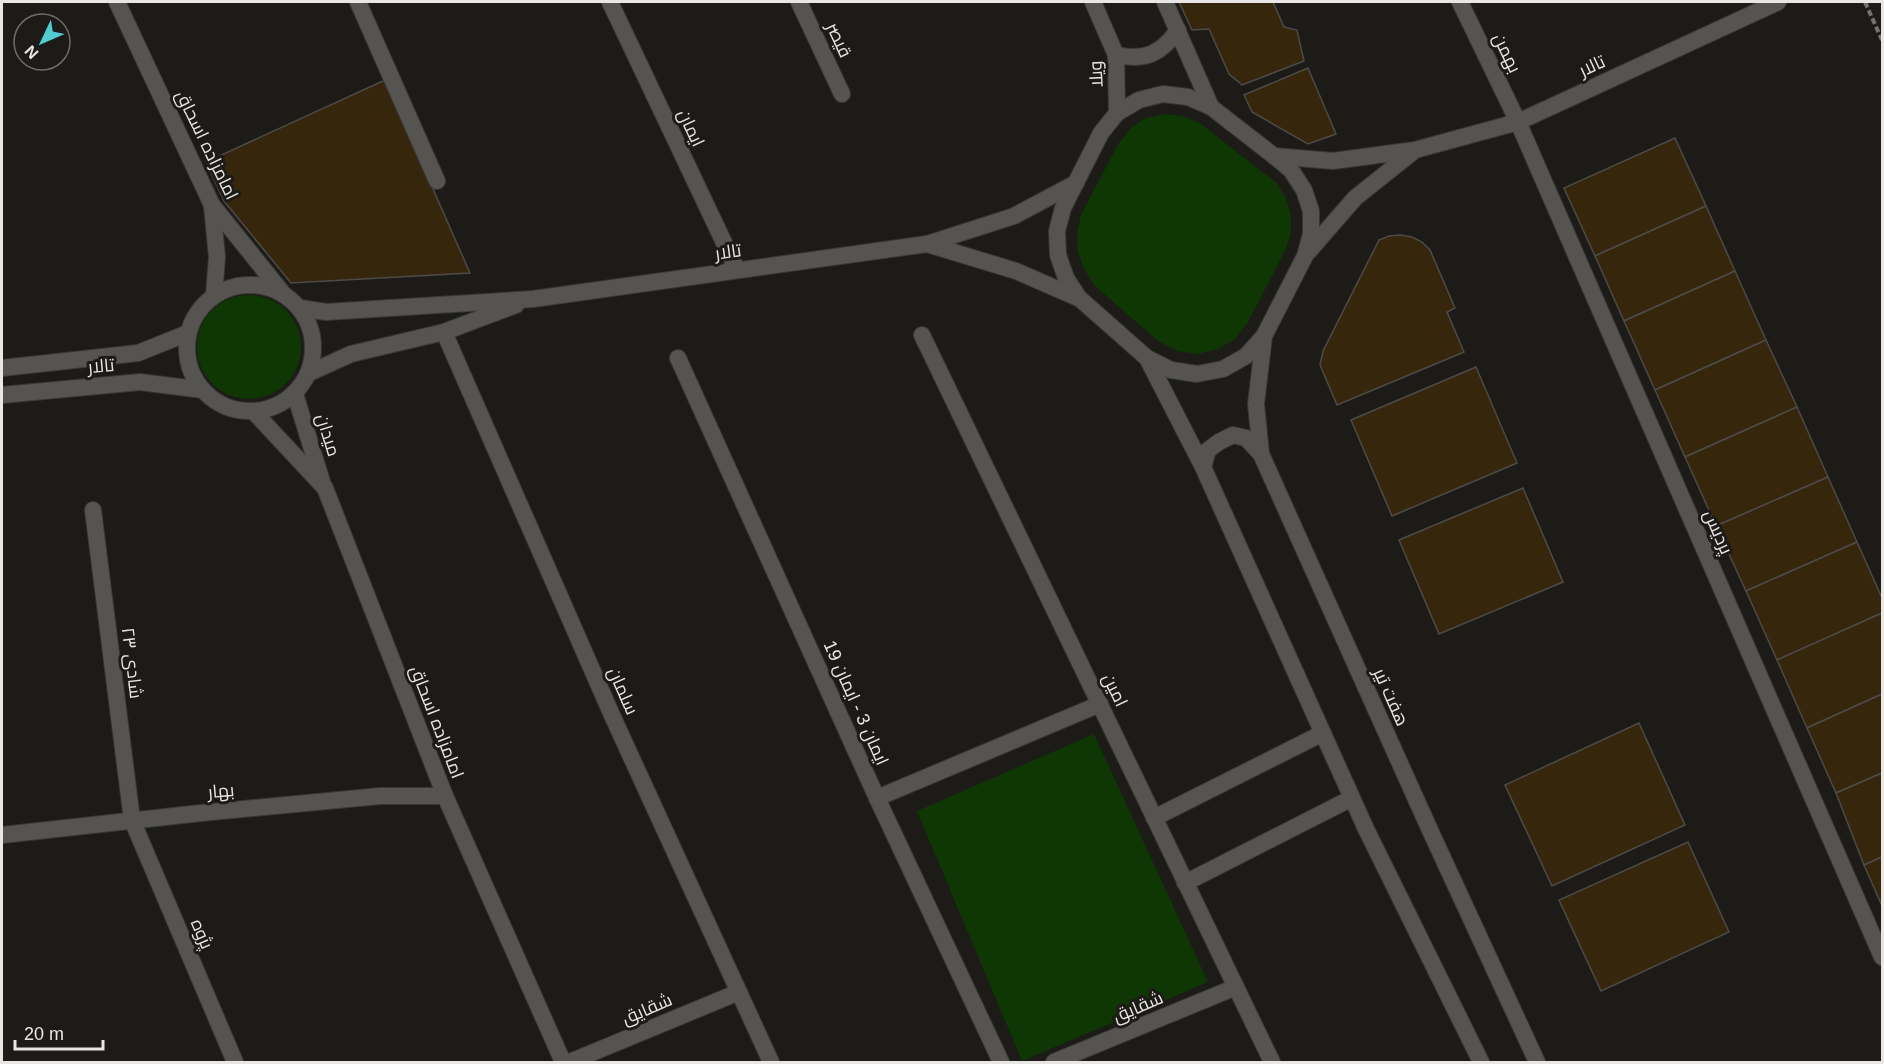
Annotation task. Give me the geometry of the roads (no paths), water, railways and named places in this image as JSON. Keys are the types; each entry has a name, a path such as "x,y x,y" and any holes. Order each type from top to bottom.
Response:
{"street":[{"name":"امامزاده اسحاق","path":"117,2 212,206 282,292"},
{"path":"358,2 437,181"},
{"name":"ایمان","path":"609,2 737,270"},
{"name":"قیصر","path":"799,2 842,94"},
{"name":"ویلا","path":"1093,2 1116,55 1117,113"},
{"path":"1165,2 1211,107"},
{"name":"بهمن","path":"1460,2 1518,122"},
{"name":"تالار","path":"1274,156 1332,161 1415,150 1518,122 1767,4"},
{"path":"1116,55 1131,58 1158,51 1170,42 1178,30"},
{"path":"1163,94 1188,97 1211,107 1292,170 1308,200 1311,211 1311,234 1305,256 1264,336 1246,356 1223,369 1197,374 1171,370 1147,358 1079,298 1066,278 1059,255 1057,231 1063,208 1101,133 1117,113 1138,100 1163,94"},
{"name":"پردیس","path":"1518,122 1882,957"},
{"name":"تالار","path":"1305,256 1354,198 1415,150"},
{"name":"تالار","path":"300,308 326,312 533,299 927,244 1014,216 1076,183"},
{"path":"212,206 218,257 214,295"},
{"name":"تالار","path":"927,244 1016,271 1079,298"},
{"path":"239,285 260,285 282,292 300,308 312,331 314,353 309,373 295,394 274,407 254,411 231,409 209,396 194,377 187,355 188,333 199,309 224,289 239,285"},
{"name":"تالار","path":"309,373 351,354 444,332 533,299"},
{"name":"سلمان","path":"444,332 612,714 771,1062"},
{"name":"تالار","path":"2,368 138,353 188,333"},
{"name":"امین","path":"922,335 1272,1062"},
{"name":"هفت تیر","path":"1264,336 1256,404 1261,454 1537,1062"},
{"name":"ایمان 3 - ایمان 19","path":"678,358 877,798 1001,1062"},
{"path":"1147,358 1203,467 1352,798 1481,1062"},
{"name":"تالار","path":"2,395 140,382 203,390"},
{"name":"میدان","path":"295,394 325,488"},
{"name":"امامزاده اسحاق","path":"254,411 325,488 445,796 563,1062"},
{"path":"1203,467 1208,450 1233,435 1246,438 1261,454"},
{"name":"شادی ۲۳","path":"93,510 132,820"},
{"path":"877,798 1100,704"},
{"path":"1154,818 1323,734"},
{"name":"بهار","path":"2,835 380,796 445,796"},
{"path":"1185,883 1352,798"},
{"name":"پژوه","path":"132,820 236,1062"},
{"name":"شقایق","path":"1054,1062 1236,987"},
{"name":"شقایق","path":"570,1062 739,992"}]}
